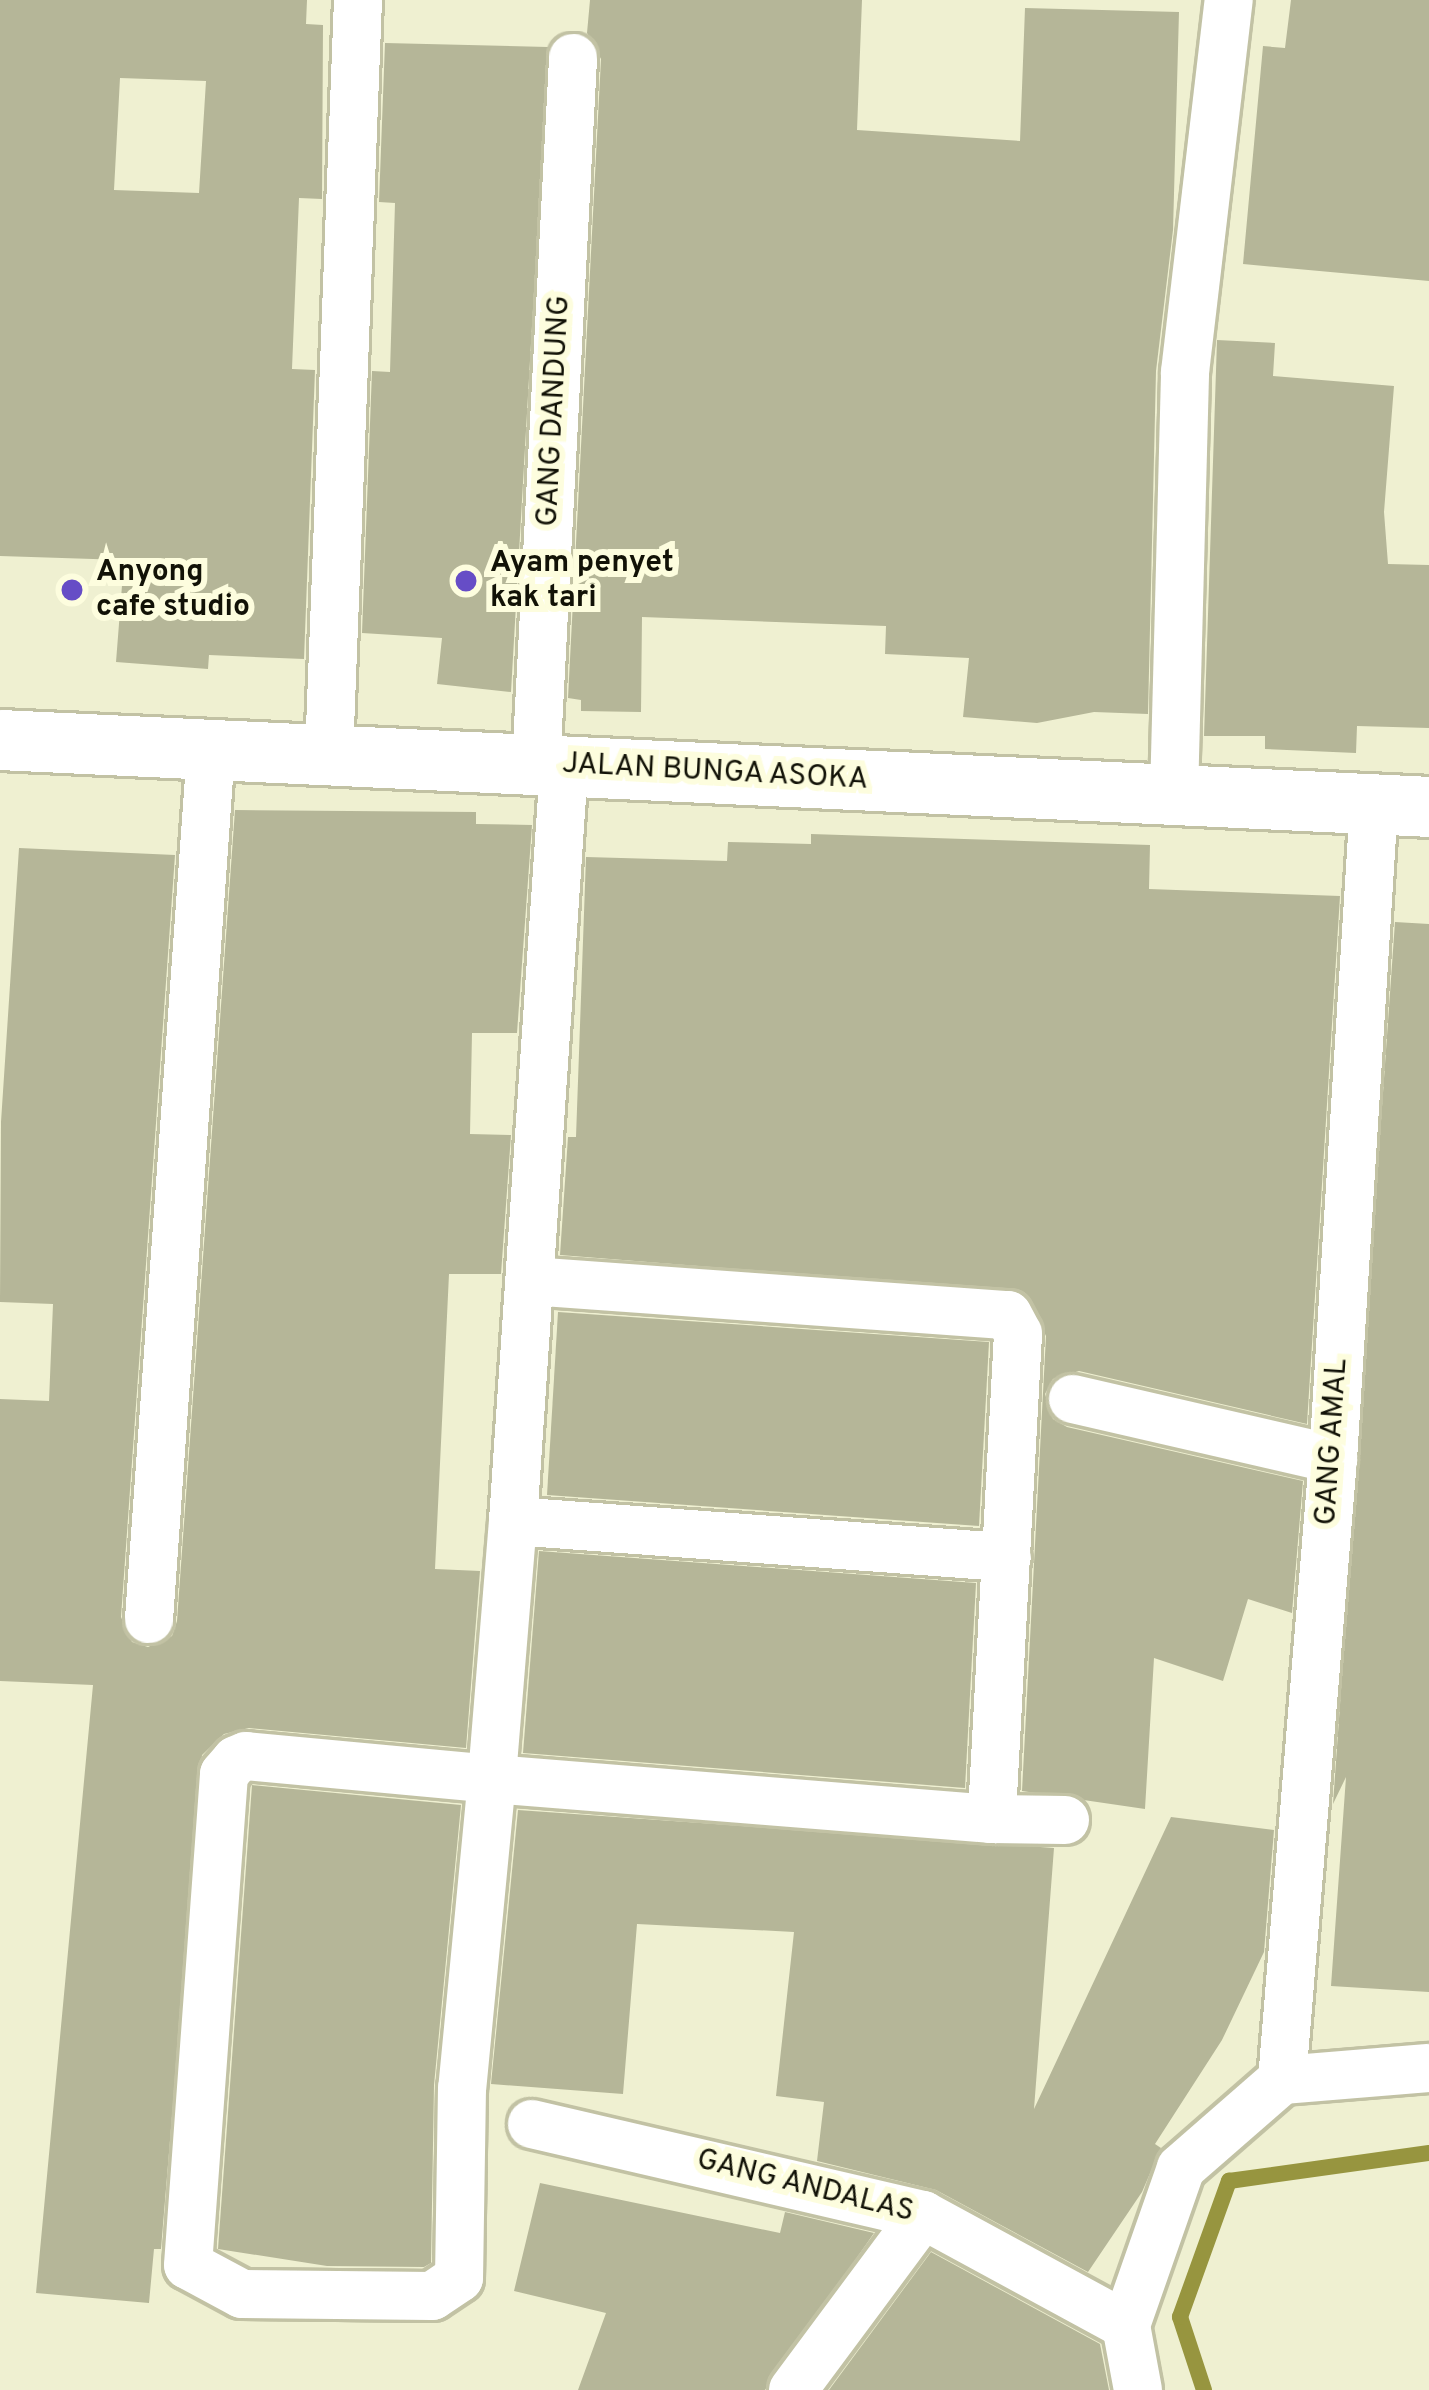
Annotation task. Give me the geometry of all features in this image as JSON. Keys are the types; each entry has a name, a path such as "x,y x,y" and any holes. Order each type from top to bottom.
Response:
{"street":[{"path":"329,755 358,0"},
{"path":"1174,795 1184,372 1228,0"},
{"name":"GANG DANDUNG","path":"492,1779 530,1281 574,58"},
{"name":"JALAN BUNGA ASOKA","path":"0,740 1401,806"},
{"path":"149,1618 211,750"},
{"name":"GANG AMAL","path":"1282,2080 1333,1459 1401,806"},
{"path":"530,1281 1008,1315 1018,1334 992,1819"},
{"path":"1073,1399 1333,1459"},
{"path":"513,1521 1007,1557"},
{"path":"492,1779 462,2088 459,2278 432,2296 242,2294 223,2286 186,2258 224,1774 246,1756 992,1819 1065,1820"},
{"path":"1138,2390 1126,2325 1181,2168 1282,2080 1429,2068"},
{"name":"GANG ANDALAS","path":"532,2124 923,2216 1126,2325"},
{"path":"793,2390 923,2216"}],"building":[{"path":"0,0 307,0 306,24 323,25 322,199 299,198 292,369 315,370 304,659 209,655 208,669 116,662 124,560 0,556","holes":["120,78 206,81 199,193 114,190"]},
{"path":"590,0 862,0 857,130 1020,141 1025,8 1179,12 1173,230 1156,371 1148,714 1094,712 1037,723 963,717 969,658 885,654 886,626 642,617 641,712 581,711 581,700 568,698 601,59 587,33"},
{"path":"1291,0 1429,0 1429,281 1243,264 1263,46 1285,48"},
{"path":"385,43 548,47 511,692 437,684 442,638 362,633 372,371 390,372 395,203 379,202"},
{"path":"1217,340 1275,343 1273,376 1394,386 1384,512 1388,564 1429,565 1429,728 1357,726 1356,753 1265,749 1265,736 1204,736"},
{"path":"235,810 476,812 476,824 532,825 517,1033 472,1033 470,1134 511,1135 501,1274 449,1274 435,1569 480,1571 466,1748 249,1728 224,1734 202,1755 161,2249 154,2249 149,2303 36,2293 93,1685 0,1681 0,1399 49,1401 53,1304 0,1302 1,1122 19,848 175,855 121,1617 132,1642 148,1647 172,1636 177,1621"},
{"path":"811,834 1150,845 1149,889 1340,896 1307,1424 1079,1371 1053,1379 1045,1394 1053,1419 1067,1427 1303,1481 1292,1613 1248,1599 1223,1681 1154,1658 1145,1809 1022,1791 1046,1336 1024,1292 560,1255 568,1137 576,1137 586,857 727,861 728,842 811,844"},
{"path":"1395,922 1429,924 1429,1992 1331,1986 1346,1777 1333,1804"},
{"path":"558,1312 989,1342 979,1526 547,1495"},
{"path":"539,1551 976,1583 965,1788 523,1753"},
{"path":"252,1785 461,1805 434,2085 431,2263 424,2267 327,2266 218,2249"},
{"path":"518,1810 1054,1848 1034,2109 1171,1817 1274,1830 1264,1952 1222,2040 1155,2144 1161,2148 1142,2192 1088,2272 936,2190 817,2161 824,2102 776,2096 794,1932 637,1924 623,2094 491,2084"},
{"path":"540,2183 780,2233 785,2212 874,2233 765,2390 578,2390 606,2313 514,2291"},
{"path":"931,2252 1100,2344 1109,2390 829,2390"}],"waterway":[{"path":"1204,2390 1180,2317 1229,2181 1429,2153"}],"place":[{"name":"Ayam penyet kak tari","path":"466,581"},
{"name":"Anyong cafe studio","path":"72,590"}]}
